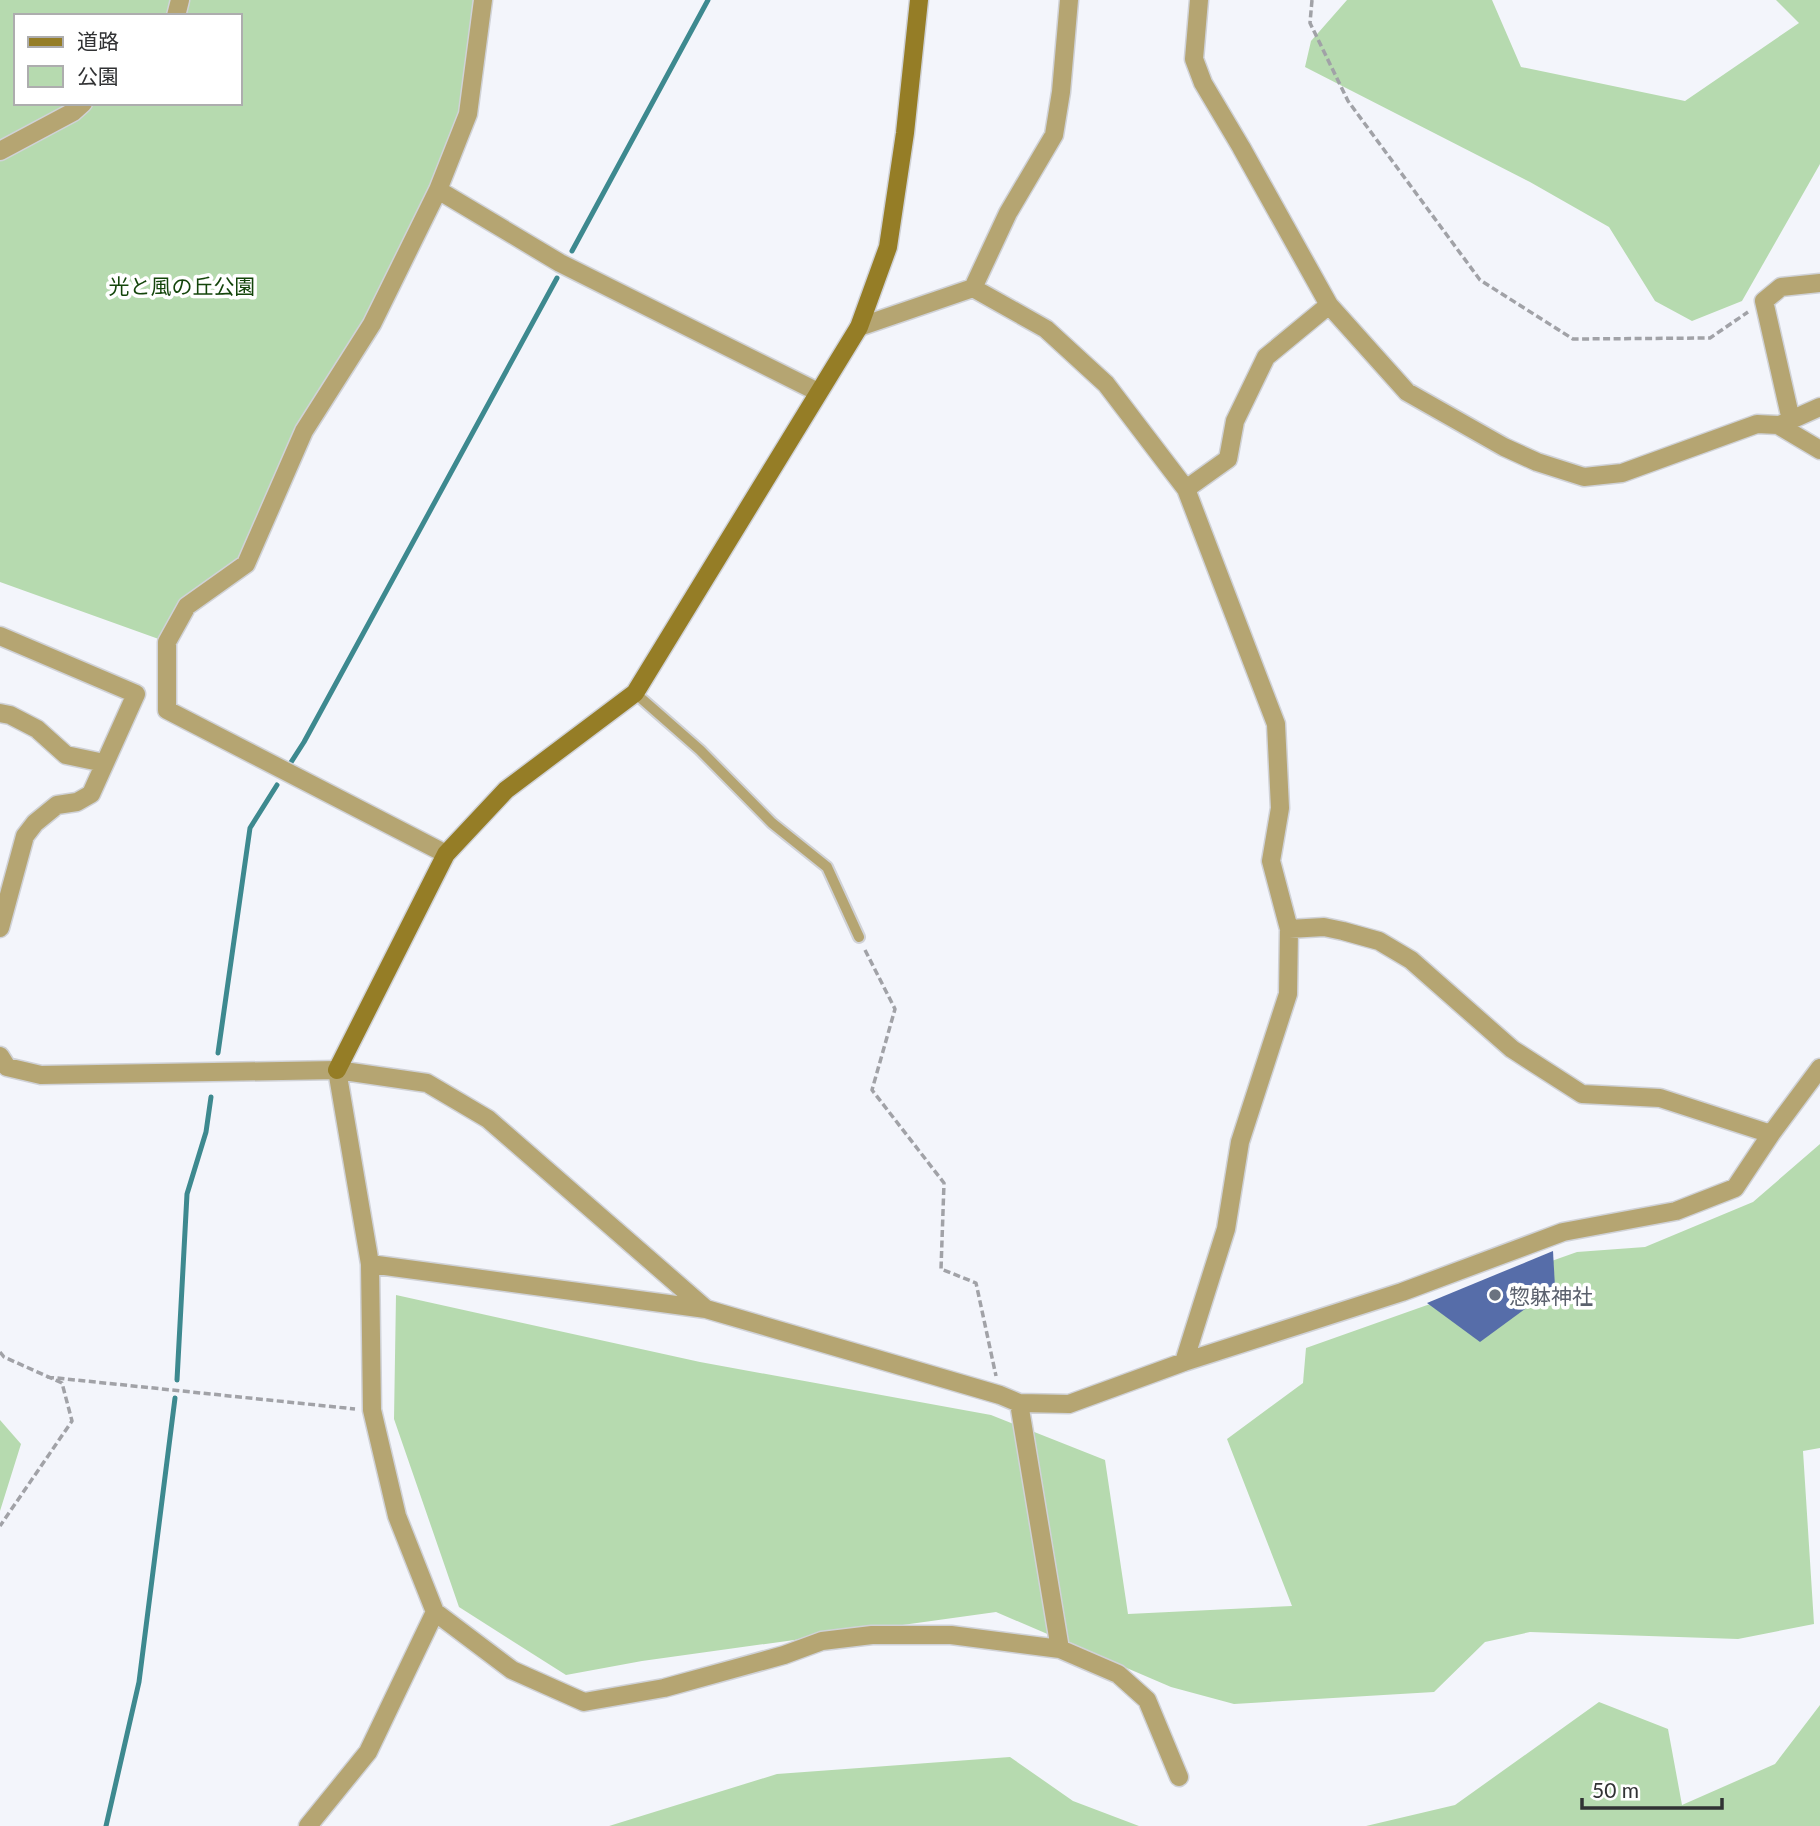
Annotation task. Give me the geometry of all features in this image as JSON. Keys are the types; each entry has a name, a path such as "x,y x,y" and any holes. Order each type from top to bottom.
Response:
{"street":[{"path":"446,854 167,710 167,642 187,606 246,564 304,431 372,324 438,190 468,114 483,0"},
{"path":"919,0 905,133 888,247 859,327 635,693 506,790 446,854 337,1070 370,1264 372,1410 397,1516 435,1612 512,1670 584,1702 664,1688 784,1655 822,1641 872,1635 951,1635 1060,1649 1118,1674 1147,1700 1179,1777"},
{"path":"859,327 973,288 1008,213 1054,135 1069,0"},
{"path":"1199,0 1194,59 1203,83 1329,306 1407,392 1504,447 1537,462 1584,477 1622,473 1757,424 1784,422 1820,407"},
{"path":"0,151 80,105"},
{"path":"438,190 560,263 818,392"},
{"path":"1820,283 1781,287 1764,301 1784,422 1820,450"},
{"path":"973,288 1046,329 1106,384 1186,489 1276,724 1280,808 1271,861 1289,929 1288,994 1240,1142 1226,1229 1184,1362"},
{"path":"1186,489 1228,459 1235,422 1266,357 1329,306"},
{"path":"0,636 136,694 91,794 78,802 57,805 35,822 25,836 0,928"},
{"path":"0,713 10,715 37,729 66,755 104,763"},
{"path":"1289,929 1324,927 1379,941 1411,960 1512,1049 1582,1094 1660,1097 1771,1134"},
{"path":"0,1056 6,1067 41,1075 337,1070 427,1083 488,1119 706,1309"},
{"path":"370,1264 706,1309 1000,1395 1019,1403 1069,1404 1184,1362 1402,1292 1563,1232 1676,1211 1735,1188 1820,1068"},
{"path":"1019,1403 1060,1649"},
{"path":"308,1826 368,1752 435,1612"}],"lane":[{"path":"635,693 700,750 772,823 827,867 859,937"}],"path":[{"path":"1312,0 1310,23 1348,102 1479,281 1573,339 1710,338 1764,301"},
{"path":"859,937 895,1009 872,1090 944,1183 942,1269 976,1283 1000,1395"},
{"path":"0,1352 4,1357 62,1383 72,1421 0,1526"},
{"path":"47,1377 372,1410"}],"green space":[{"name":"光と風の丘公園","path":"0,0 483,0 468,114 438,190 304,431 246,564 187,606 167,642 0,582"},
{"path":"1347,0 1492,0 1521,67 1685,101 1799,23 1776,0 1820,0 1820,164 1742,301 1692,321 1655,301 1609,227 1530,182 1305,67 1311,41"},
{"path":"1820,1144 1820,1448 1803,1451 1814,1624 1738,1639 1530,1632 1485,1642 1434,1692 1234,1704 1171,1687 996,1612 642,1661 566,1675 459,1607 394,1419 396,1295 700,1362 991,1415 1105,1460 1128,1614 1292,1606 1227,1439 1303,1383 1306,1348 1577,1252 1645,1247 1753,1202"},
{"path":"0,1420 21,1444 0,1511"},
{"path":"1599,1702 1668,1729 1682,1805 1775,1764 1820,1705 1820,1826 1366,1826 1455,1805"},
{"path":"1010,1757 1073,1801 1139,1826 609,1826 777,1774"}],"building":[{"name":"惣躰神社","path":"1553,1251 1555,1287 1480,1342 1427,1303"}],"waterway":[{"path":"572,251 708,0"},
{"path":"288,767 557,278"},
{"path":"218,1053 250,828 277,785"},
{"path":"177,1380 187,1194 206,1132 211,1097"},
{"path":"106,1826 139,1682 175,1398"}],"place":[{"name":"惣躰神社","path":"1495,1295"}]}
